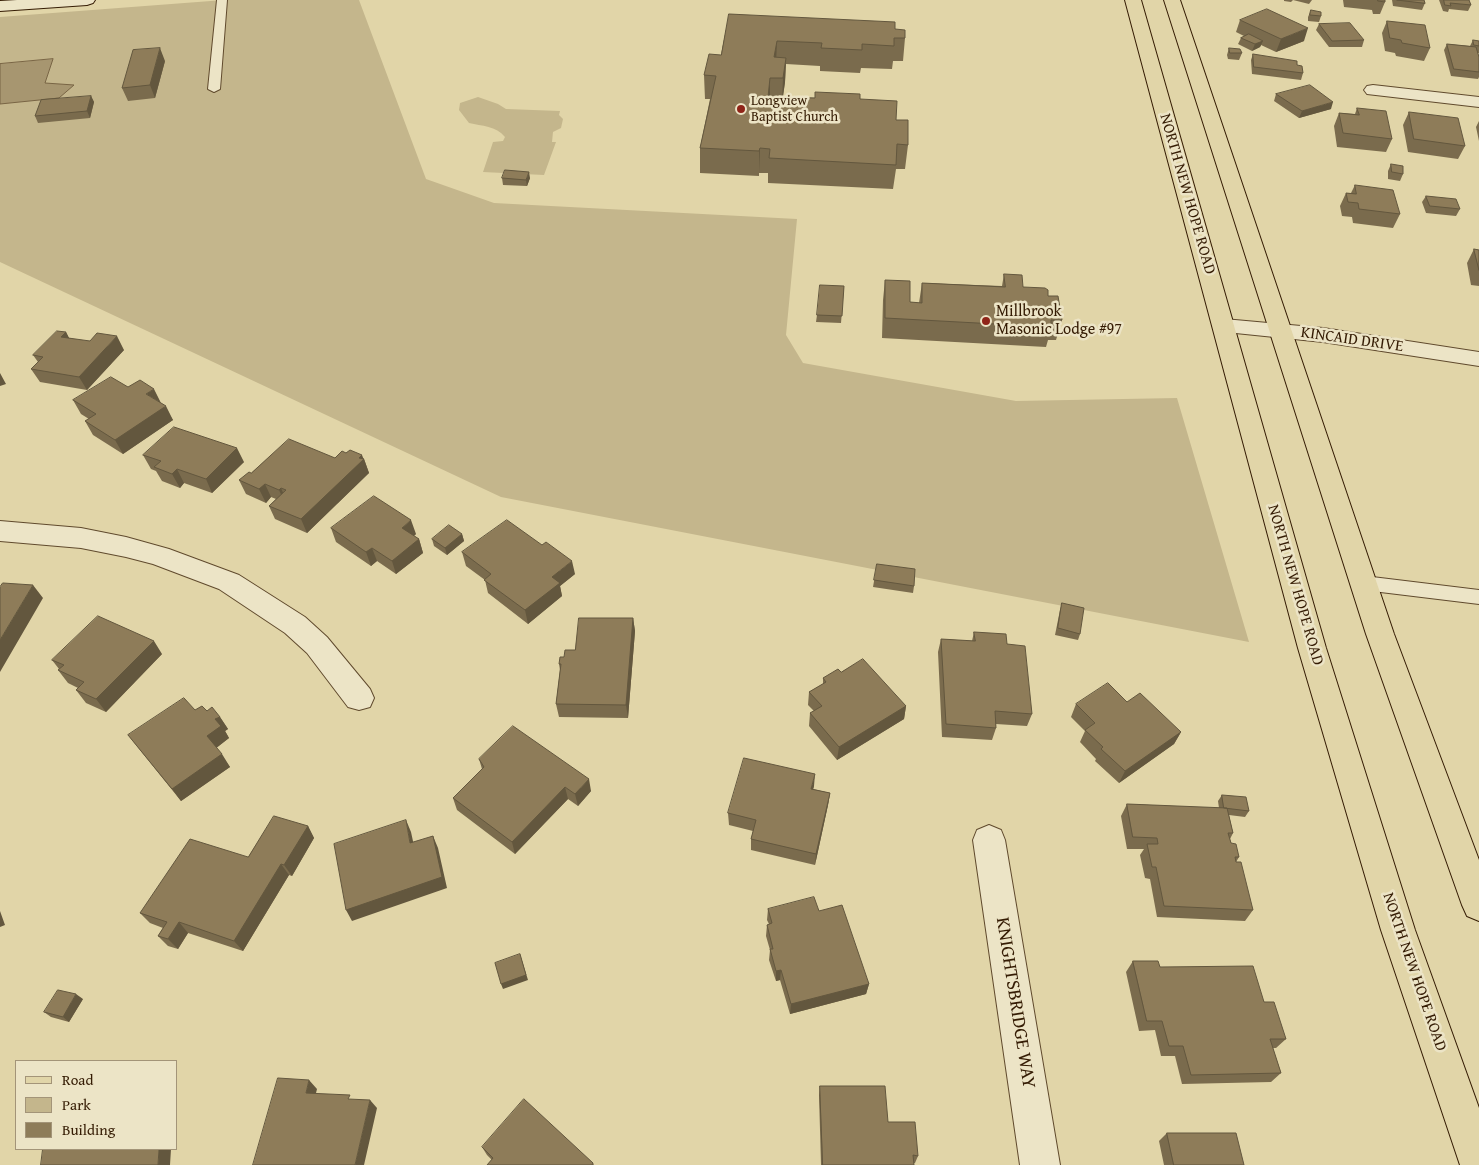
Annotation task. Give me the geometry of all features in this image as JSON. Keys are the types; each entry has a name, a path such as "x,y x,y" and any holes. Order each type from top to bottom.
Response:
{"main road":[{"name":"NORTH NEW HOPE ROAD","path":"1133,0 1312,648 1398,930 1479,1163"},
{"path":"1172,0 1380,634 1479,905"}],"street":[{"path":"0,6 87,0"},
{"path":"1373,90 1479,102"},
{"name":"KINCAID DRIVE","path":"1224,326 1323,335 1479,359"},
{"path":"0,531 81,538 126,547 159,556 230,582 294,625 317,645 359,698"},
{"name":"KNIGHTSBRIDGE WAY","path":"989,840 1040,1165"}],"lane":[{"path":"214,89 222,0"},
{"path":"1364,583 1479,597"}],"green space":[{"path":"224,0 359,0 426,179 494,203 797,219 786,335 803,363 1016,401 1177,398 1249,642 501,497 0,262 0,17"},
{"path":"478,97 506,109 560,111 559,115 563,119 561,128 553,132 552,142 556,142 544,175 483,172 493,142 503,141 505,137 493,129 469,123 459,110 460,103"}],"shaded area":[{"path":"53,59 45,83 74,85 59,98 0,104 0,64"}],"building":[{"path":"1397,0 1424,0 1425,3"},
{"path":"1444,0 1469,0 1471,5 1450,3 1451,6 1445,5"},
{"path":"1267,9 1308,28 1281,39 1240,20"},
{"path":"1311,10 1321,12 1321,16 1310,15"},
{"path":"729,14 895,22 895,29 905,30 905,38 894,38 894,46 862,44 862,50 821,48 822,43 777,41 774,57 786,58 783,78 770,78 768,97 815,98 815,92 860,94 860,99 897,101 896,120 908,120 908,145 897,144 896,165 769,158 770,149 760,148 759,151 700,148 716,76 704,75 709,54 721,55"},
{"path":"1387,21 1425,25 1430,48 1402,43 1401,40 1390,38"},
{"path":"1350,23 1364,40 1332,41 1319,24"},
{"path":"1249,34 1263,41 1255,44 1241,38"},
{"path":"1473,40 1479,41 1479,46 1474,45"},
{"path":"1447,44 1476,47 1479,57 1479,72 1454,69"},
{"path":"160,48 150,85 122,88 133,50"},
{"path":"1229,48 1240,49 1242,53 1230,53"},
{"path":"1253,54 1297,61 1297,65 1302,66 1303,73 1254,67"},
{"path":"1310,85 1333,102 1302,111 1276,94"},
{"path":"91,96 87,111 35,116 41,100"},
{"path":"1357,108 1386,111 1392,139 1343,133 1339,113 1359,115"},
{"path":"1409,112 1458,118 1465,146 1414,139"},
{"path":"1391,164 1403,166 1403,174 1392,172"},
{"path":"505,170 529,172 526,180 502,178"},
{"path":"1355,185 1393,190 1400,214 1359,209 1358,203 1348,202 1346,193 1356,194"},
{"path":"1426,196 1456,199 1460,209 1430,206"},
{"path":"1474,249 1479,250 1479,270"},
{"path":"1004,274 1022,275 1023,287 1045,288 1048,290 1048,296 1058,296 1062,320 1051,320 1051,327 885,318 885,280 910,281 910,302 922,303 922,283 1005,287"},
{"path":"820,285 844,286 842,316 817,315"},
{"path":"57,331 66,332 61,337 90,341 97,333 117,336 79,377 31,369 43,357 33,355"},
{"path":"111,377 128,387 140,380 154,389 146,394 166,406 115,440 85,421 96,414 73,400"},
{"path":"174,427 237,448 206,479 177,469 172,474 154,467 161,461 143,455"},
{"path":"289,439 335,458 342,451 346,453 350,450 362,455 359,458 364,459 301,519 269,506 286,490 281,488 279,490 265,484 259,489 239,480 249,472 251,473"},
{"path":"374,496 411,520 402,528 419,539 392,561 372,548 366,552 331,528"},
{"path":"507,520 542,545 546,542 572,561 552,577 560,583 525,610 484,580 491,574 462,552"},
{"path":"449,525 462,534 445,548 432,539"},
{"path":"877,564 915,569 914,586 874,580"},
{"path":"3,583 33,585 0,640 0,587"},
{"path":"1062,603 1084,608 1080,634 1058,628"},
{"path":"98,616 154,641 96,699 76,690 84,682 58,670 64,665 52,660"},
{"path":"579,618 633,618 626,705 556,704 561,664 559,664 560,657 564,657 565,650 575,650"},
{"path":"974,632 1006,634 1007,644 1025,646 1032,714 995,711 996,728 946,724 941,639 975,641"},
{"path":"863,659 906,706 839,747 810,713 822,706 809,692 826,682 823,678 838,669 841,672"},
{"path":"1108,683 1127,702 1140,693 1181,732 1125,771 1101,749 1103,747 1085,730 1095,723 1076,704"},
{"path":"184,698 195,710 202,706 207,711 212,707 220,717 215,719 221,726 207,736 222,754 172,789 128,735"},
{"path":"513,726 589,779 575,794 565,787 512,842 453,798 484,767 479,759"},
{"path":"744,758 815,774 811,789 830,793 816,854 751,839 756,820 728,813"},
{"path":"1222,795 1246,797 1249,811 1224,808"},
{"path":"1127,804 1227,808 1233,833 1228,833 1231,843 1236,844 1239,857 1235,857 1236,862 1241,862 1253,910 1164,906 1156,867 1152,867 1147,844 1158,844 1157,838 1133,837"},
{"path":"274,816 308,826 284,865 281,864 234,941 179,922 168,939 158,936 167,922 140,913 190,839 248,857"},
{"path":"406,820 410,843 433,836 442,877 346,910 334,844"},
{"path":"814,897 819,911 842,905 869,984 791,1004 781,970 776,971 770,949 773,949 767,925 772,923 768,909"},
{"path":"520,954 526,975 501,984 495,963"},
{"path":"1133,961 1158,961 1160,967 1253,966 1264,1002 1274,1002 1286,1039 1270,1039 1281,1073 1191,1075 1183,1046 1169,1046 1162,1021 1147,1021"},
{"path":"58,990 76,994 63,1017 44,1012"},
{"path":"278,1078 309,1080 306,1093 350,1095 348,1099 370,1100 355,1165 253,1165"},
{"path":"820,1086 885,1086 888,1122 915,1122 918,1156 913,1155 914,1165 823,1165"},
{"path":"524,1099 593,1163 592,1165 487,1165 493,1158 482,1147"},
{"path":"1167,1133 1236,1133 1244,1165 1174,1165"},
{"path":"43,1150 159,1150 158,1165 41,1165"}],"place":[{"name":"Longview Baptist Church","path":"741,109"},
{"name":"Millbrook Masonic Lodge #97","path":"986,321"}]}
